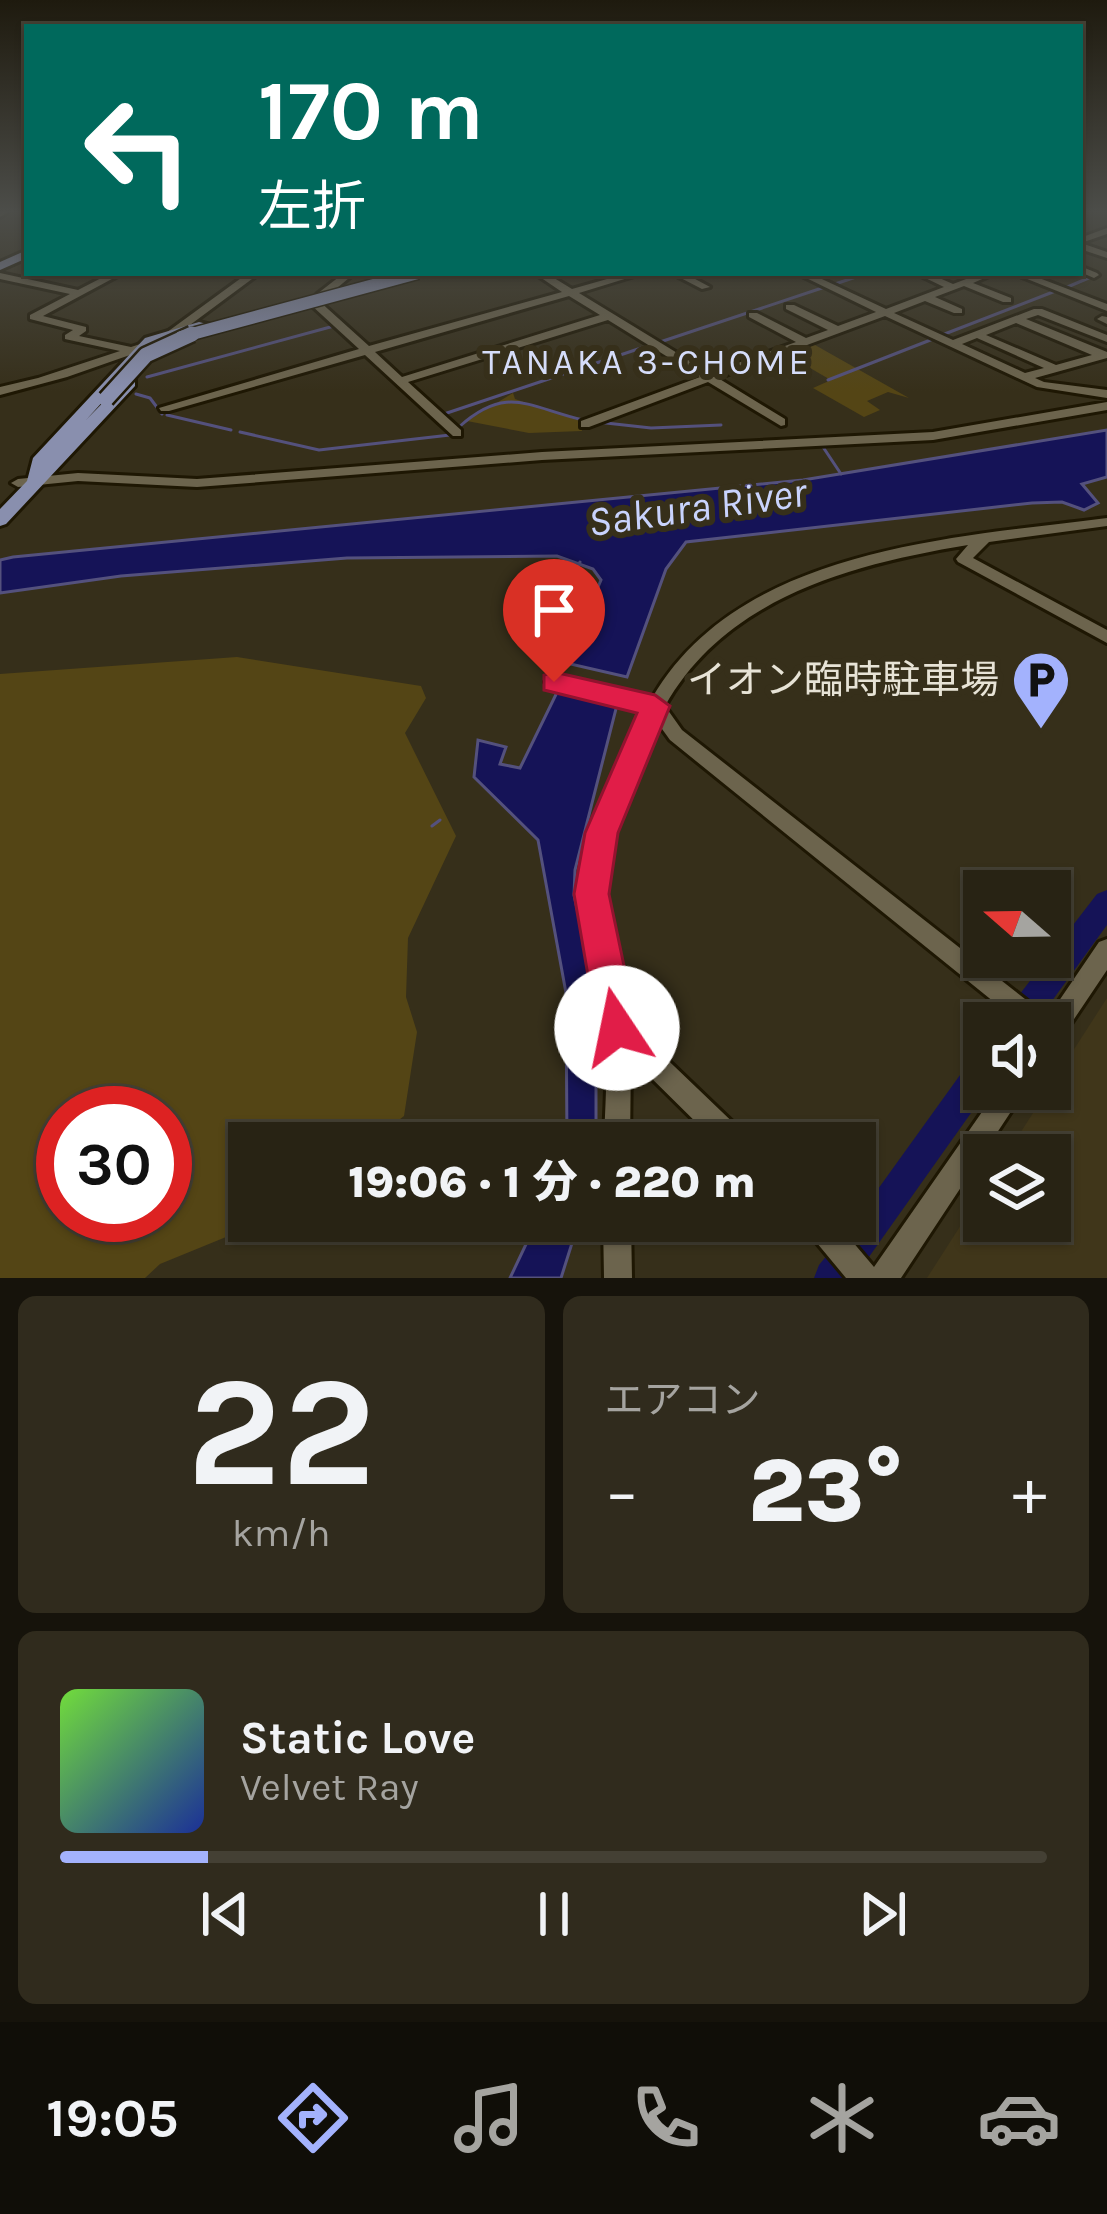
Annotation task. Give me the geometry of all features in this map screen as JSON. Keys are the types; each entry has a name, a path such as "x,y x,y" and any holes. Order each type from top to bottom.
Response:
{"main road":[{"path":"27,484 39,462 116,376 163,338 403,276"},
{"path":"0,520 27,484 146,356 177,338 403,276"},
{"path":"27,484 52,469 163,338"}],"street":[{"path":"1086,272 1094,275"},
{"path":"0,276 79,293"},
{"path":"112,276 34,317 82,328 69,337 127,349"},
{"path":"163,338 239,276"},
{"path":"0,391 89,368 163,338 251,276"},
{"path":"346,276 317,299 457,433"},
{"path":"544,276 782,422"},
{"path":"165,408 628,276"},
{"path":"682,276 704,287"},
{"path":"706,276 719,283"},
{"path":"807,276 1023,377 1084,392 1107,390"},
{"path":"1023,276 1106,316"},
{"path":"1052,276 1071,283"},
{"path":"585,424 970,278 1007,300"},
{"path":"926,297 958,311"},
{"path":"790,307 835,329"},
{"path":"515,308 533,321"},
{"path":"953,344 1037,311 1107,339"},
{"path":"497,313 536,339"},
{"path":"753,314 803,341"},
{"path":"400,381 609,316"},
{"path":"1079,327 1106,316"},
{"path":"1016,320 1105,356"},
{"path":"978,334 1057,370"},
{"path":"1021,354 1060,338"},
{"path":"1023,377 1105,356"},
{"path":"89,368 111,368 116,376"},
{"path":"27,484 78,477 155,485 542,456 933,436 1107,406"},
{"path":"617,1122 617,1028 591,894 601,833 655,706 690,656 729,622 777,596 914,549 1100,523"},
{"path":"984,539 963,559 1107,638"},
{"path":"554,682 655,706 676,735 1015,1002"},
{"path":"1066,1002 1107,950"},
{"path":"617,1028 714,1122"},
{"path":"833,1242 870,1277 997,1110"},
{"path":"617,1242 618,1278"}],"shaded area":[{"path":"815,345 909,398 888,392 867,401 880,410 864,417 813,388 847,373 829,379 786,354"},
{"path":"513,393 515,399 580,421 582,431 529,433 467,421"},
{"path":"237,657 421,686 426,698 405,733 456,836 408,938 406,997 417,1032 404,1116 396,1122 228,1122 228,1236 160,1264 145,1278 0,1278 0,674"},
{"path":"1107,998 1107,1278 927,1278 963,1222 963,1242 1071,1242 1071,1134 1020,1134 1035,1110 1071,1110 1071,1054"}],"water":[{"name":"Sakura River","path":"1107,430 1107,477 1082,484 1098,503 1084,510 1062,502 1032,503 686,542 666,569 627,677 566,663 601,580 593,569 557,556 347,558 121,576 0,593 0,560 13,557 803,480"},
{"path":"565,676 621,689 575,870 574,895 596,993 596,1122 567,1122 566,993 538,840 474,777 478,740 506,747 500,764 520,768"},
{"path":"527,1242 572,1242 561,1278 510,1278"}],"waterway":[{"path":"835,284 859,276"},
{"path":"1065,288 1091,277"},
{"path":"660,342 825,287"},
{"path":"942,335 1058,290"},
{"path":"147,377 334,326"},
{"path":"828,380 933,339"},
{"path":"444,414 650,345"},
{"path":"136,394 150,398 162,414"},
{"path":"459,427 505,402 583,420"},
{"path":"167,415 231,430"},
{"path":"597,422 651,428 721,425"},
{"path":"240,432 319,450 450,435"},
{"path":"823,447 841,474"},
{"name":"Sakura River","path":"536,651 580,562"},
{"path":"432,826 440,820"},
{"path":"1033,1002 1107,903"},
{"path":"832,1278 963,1097"}],"place":[{"name":"イオン臨時駐車場","path":"1041,731"}],"district":[{"name":"TANAKA 3-CHOME","path":"647,362"}],"route":[{"path":"554,682 655,706 601,833 591,894 617,1028"}]}
